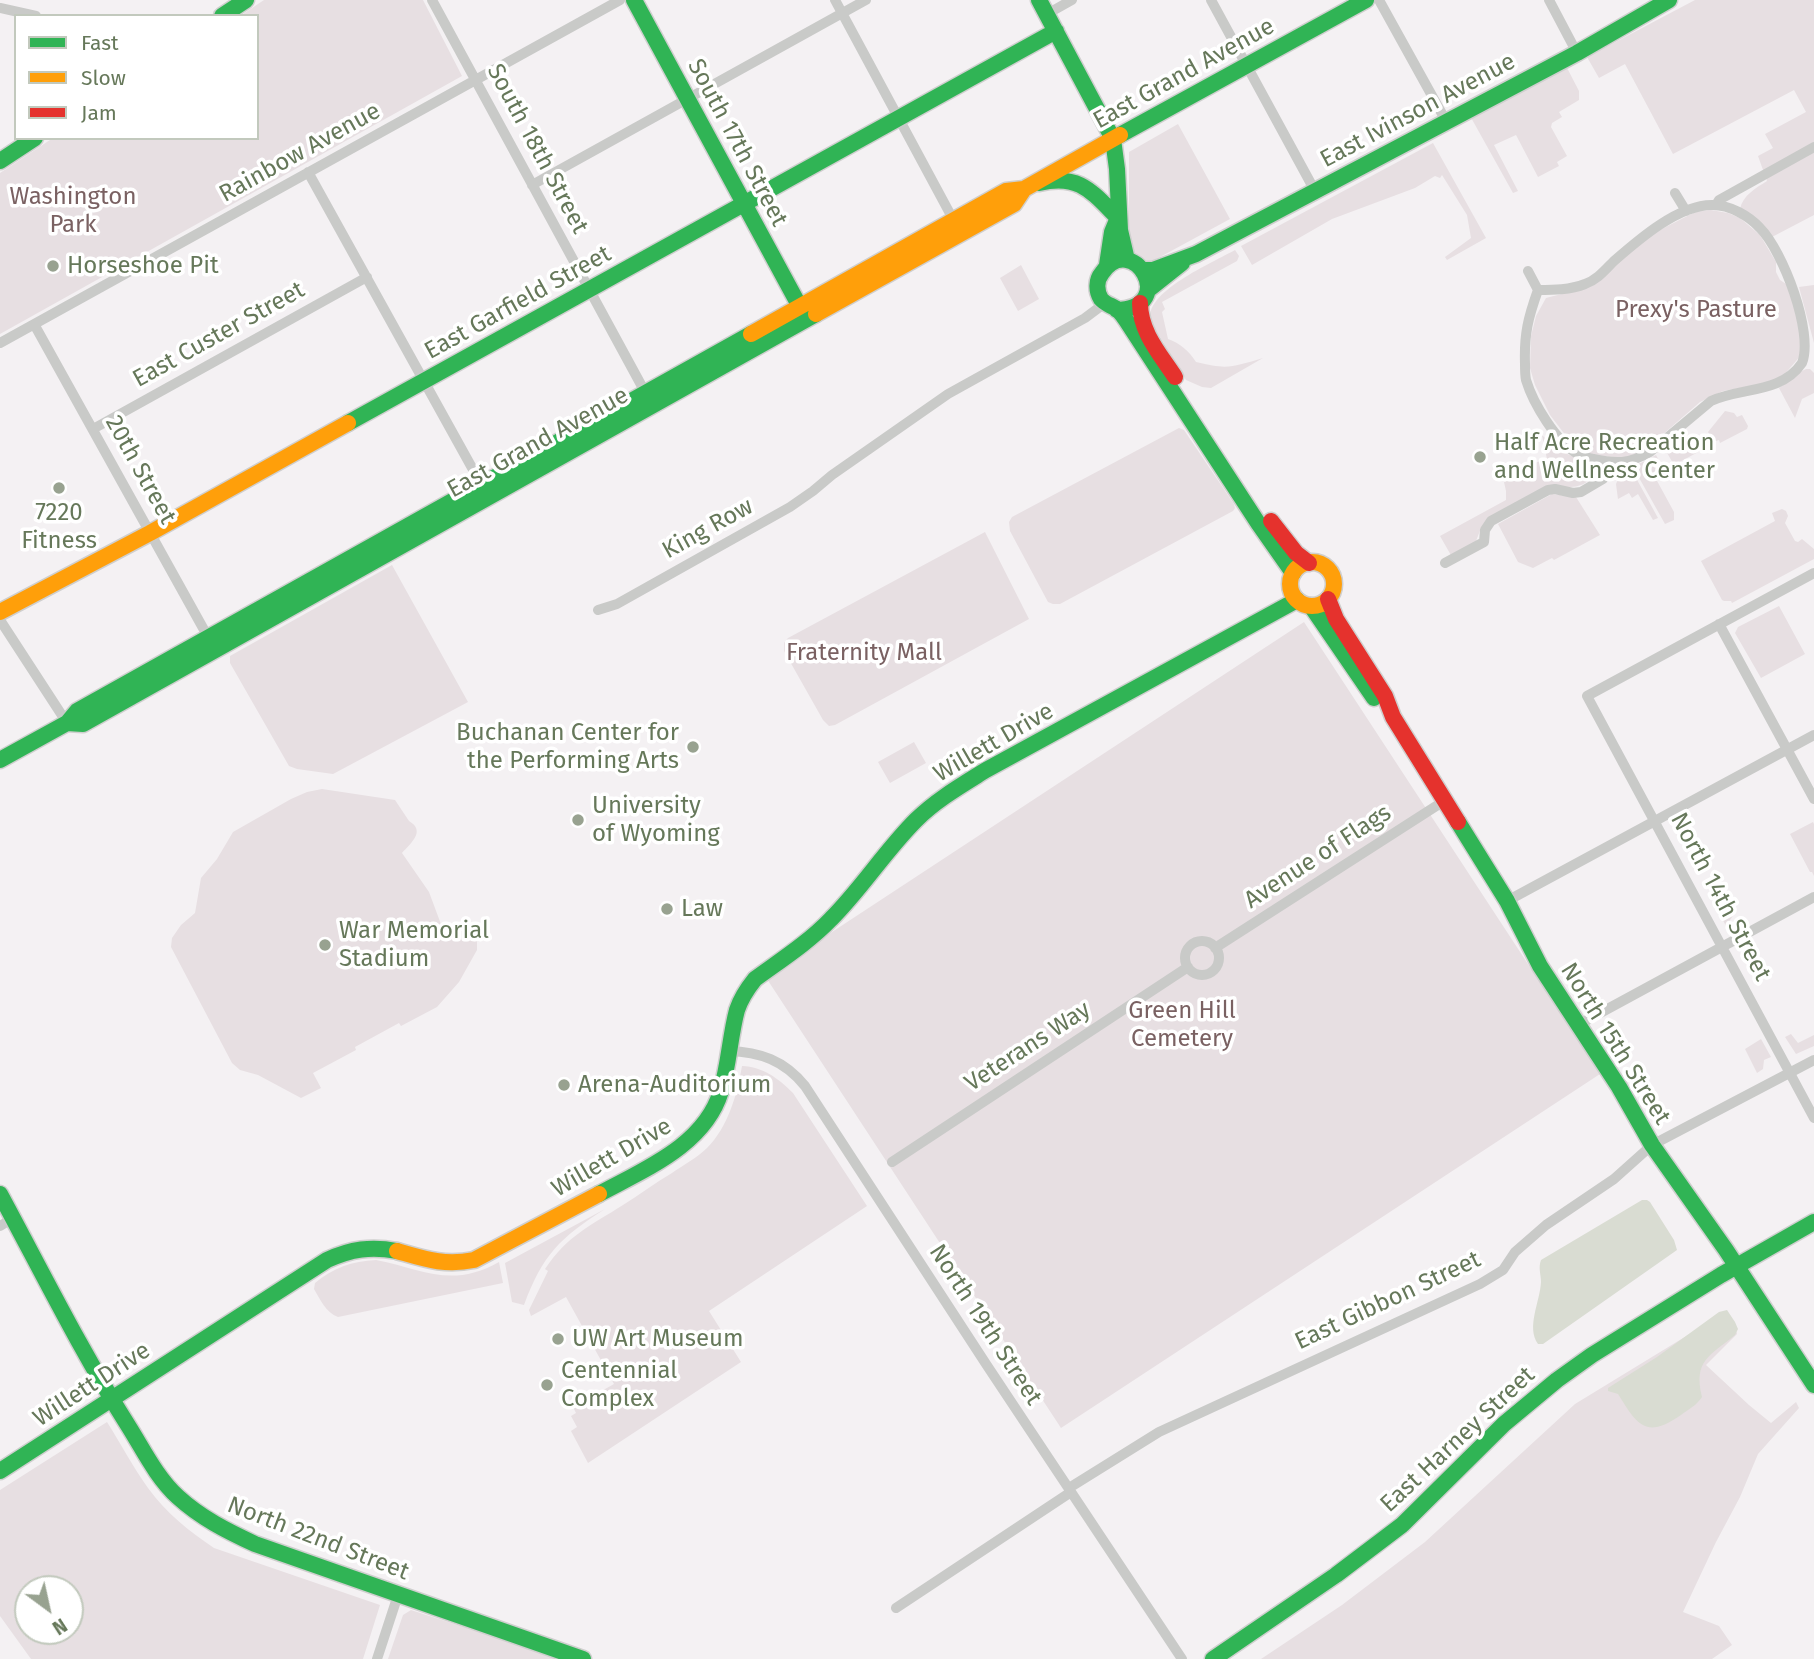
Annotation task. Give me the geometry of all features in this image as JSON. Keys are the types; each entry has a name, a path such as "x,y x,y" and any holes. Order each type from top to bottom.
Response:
{"main road":[{"path":"225,14 246,0"},
{"name":"South 17th Street","path":"634,0 800,307"},
{"name":"East Grand Avenue","path":"0,760 67,723 77,711 1006,191 1024,189 1366,0"},
{"name":"East Ivinson Avenue","path":"1143,270 1153,270 1187,259 1577,53 1669,0"},
{"path":"1043,7 1113,139 1118,218 1127,260"},
{"name":"East Garfield Street","path":"0,612 150,533 1056,30"},
{"path":"0,161 32,140"},
{"path":"1024,189 1050,179 1070,180 1093,192 1118,218"},
{"name":"East Grand Avenue","path":"67,723 83,724 1014,204 1024,189"},
{"path":"1107,265 1112,232 1118,218"},
{"name":"East Ivinson Avenue","path":"1144,296 1187,259"},
{"path":"1118,260 1127,260 1136,263 1143,270 1147,278 1140,318 1191,411 1126,320 1099,292 1098,281 1107,265 1118,260"},
{"path":"1111,306 1132,308 1144,296"},
{"name":"North 15th Street","path":"1191,411 1296,553 1309,563 1321,565 1332,575 1333,590 1328,599 1336,619 1507,901 1540,967 1619,1087 1652,1145 1813,1383"},
{"name":"North 15th Street","path":"1191,411 1293,573 1291,589 1376,701 1393,717"},
{"path":"1293,573 1309,563"},
{"path":"1304,603 1320,605 1328,599"},
{"name":"Willett Drive","path":"0,1471 341,1253 378,1248 432,1262 462,1263 474,1260 644,1170 686,1143 706,1121 718,1100 739,1003 747,987 839,912 888,850 926,810 986,770 1304,603"},
{"name":"North 22nd Street","path":"0,1194 7,1222 111,1399 161,1478 197,1513 255,1544 583,1659"},
{"name":"East Harney Street","path":"1213,1659 1336,1575 1402,1525 1504,1424 1556,1380 1736,1266 1814,1222"}],"street":[{"name":"South 18th Street","path":"432,0 645,392"},
{"name":"Rainbow Avenue","path":"0,343 620,0"},
{"path":"835,0 954,221"},
{"path":"533,186 866,0"},
{"path":"1043,7 1072,0"},
{"path":"1211,0 1315,191"},
{"path":"1379,0 1447,121"},
{"path":"1549,0 1577,53"},
{"path":"0,8 27,14"},
{"path":"1716,205 1719,200 1814,147"},
{"path":"308,172 481,484"},
{"path":"1675,194 1686,211"},
{"path":"1528,271 1538,290 1526,325 1526,379 1540,410 1558,438 1578,455 1613,462 1629,462 1650,452 1711,401 1773,386 1783,380 1801,365 1808,353 1804,312 1780,256 1760,228 1743,214 1716,205 1695,207 1674,216 1631,246 1596,278 1585,284 1568,289 1538,290"},
{"name":"East Custer Street","path":"93,429 366,277"},
{"name":"King Row","path":"598,610 617,604 790,507 948,394 1111,306"},
{"name":"20th Street","path":"34,324 208,637"},
{"path":"1801,365 1814,362"},
{"path":"1445,564 1484,542 1485,530 1491,521 1548,490 1581,492 1603,479 1613,462"},
{"path":"1814,573 1719,624 1814,799"},
{"path":"0,620 67,723"},
{"name":"North 14th Street","path":"1719,624 1587,696 1814,1118"},
{"path":"1507,901 1814,735"},
{"name":"Avenue of Flags","path":"1215,948 1444,801"},
{"path":"1578,1025 1814,897"},
{"path":"1207,942 1215,948 1219,957 1213,970 1199,975 1191,971 1185,957 1192,944 1207,942"},
{"name":"Veterans Way","path":"892,1161 1188,967"},
{"name":"North 19th Street","path":"728,1051 767,1056 790,1069 805,1086 1182,1659"},
{"name":"East Gibbon Street","path":"896,1608 1159,1432 1480,1284 1503,1270 1516,1252 1546,1225 1614,1179 1652,1145 1814,1060"},
{"path":"377,1659 398,1595"}],"green space":[{"name":"Washington Park","path":"264,0 423,0 462,76 0,334 0,173 50,140 259,140 259,14 243,14"},
{"path":"1695,0 1814,0 1814,215 1772,237 1740,209 1747,196 1767,181 1758,156 1773,148 1765,134 1806,112 1794,90 1673,154 1625,64 1599,78 1587,57"},
{"path":"1565,64 1579,91 1579,100 1559,112 1562,117 1552,123 1551,127 1567,156 1557,162 1559,166 1538,177 1516,135 1494,145 1518,191 1513,193 1469,114"},
{"path":"1178,124 1230,219 1149,263 1142,263 1135,258 1129,243 1129,152"},
{"path":"1433,143 1486,238 1447,260 1445,257 1471,238 1467,215 1442,175 1332,219 1252,265 1241,246"},
{"name":"Prexy's Pasture","path":"1711,210 1740,218 1760,235 1776,262 1776,272 1780,280 1789,286 1796,300 1802,354 1784,375 1768,383 1723,391 1700,402 1645,450 1628,458 1598,456 1580,450 1550,415 1535,385 1530,368 1531,336 1536,316 1546,298 1585,288 1654,233 1697,211"},
{"path":"1235,250 1239,256 1237,261 1162,302 1168,339 1184,348 1196,362 1230,366 1263,358 1211,388 1202,387 1186,380 1151,322 1151,311 1157,300 1181,280"},
{"path":"1021,265 1039,299 1018,311 1000,278"},
{"path":"1814,285 1814,343 1799,287"},
{"path":"1806,369 1814,373 1814,393 1802,399 1795,418 1779,388"},
{"path":"1725,411 1734,413 1737,417 1742,415 1747,429 1720,443 1719,440 1713,442 1708,432"},
{"path":"1179,428 1184,430 1234,504 1233,511 1060,604 1048,602 1010,531 1009,522 1012,517"},
{"path":"1542,435 1557,450 1593,464 1594,470 1590,479 1582,485 1565,487 1481,528 1476,541 1452,557 1440,536 1506,500 1504,482 1531,464 1547,459"},
{"path":"1693,438 1702,450 1674,465 1666,451 1666,445"},
{"path":"1656,455 1666,473 1656,479 1674,512 1674,520 1665,524 1633,467"},
{"path":"1630,467 1658,518 1653,520 1638,494 1632,498 1629,493 1618,499 1618,471 1620,468"},
{"path":"1552,494 1576,497 1600,535 1554,560 1552,558 1533,568 1518,562 1498,524"},
{"path":"1782,509 1786,511 1788,516 1785,523 1795,541 1802,539 1814,549 1814,559 1732,603 1722,600 1701,561 1775,521 1772,513"},
{"name":"Fraternity Mall","path":"985,532 1029,619 829,726 784,651 784,643 788,638"},
{"path":"392,565 468,702 333,774 289,766 230,663 230,656"},
{"path":"1779,606 1805,654 1761,678 1735,633 1738,627"},
{"name":"Green Hill Cemetery","path":"1304,622 1600,1074 1061,1428 765,976"},
{"path":"914,742 926,763 890,783 878,762"},
{"name":"War Memorial Stadium","path":"322,789 395,800 417,833 402,853 429,892 445,935 470,922 477,937 477,950 459,982 437,1007 401,1026 399,1023 313,1073 321,1088 301,1098 258,1075 240,1070 232,1063 171,947 172,938 181,925 195,913 201,878 217,859 233,832 291,799"},
{"path":"1813,822 1814,824 1814,876 1790,834"},
{"path":"1723,894 1734,914 1726,926 1712,900"},
{"path":"1791,1034 1798,1043 1814,1035 1814,1046 1796,1054 1785,1037"},
{"path":"1761,1039 1771,1057 1764,1060 1763,1069 1757,1073 1745,1049"},
{"path":"742,1066 770,1074 793,1093 867,1206 709,1311 741,1362 588,1463 571,1431 577,1427 571,1416 576,1413 573,1407 614,1384 566,1297 531,1316 529,1310 548,1271 545,1269 571,1239 694,1158 714,1140 730,1110"},
{"path":"605,1209 576,1229 555,1249 538,1273 524,1305 512,1302 505,1263"},
{"path":"376,1260 451,1276 482,1270 499,1262 503,1283 338,1317 330,1312 314,1289 315,1283 343,1266"},
{"path":"1724,1313 1735,1325 1737,1334 1706,1365 1771,1423 1796,1402 1799,1408 1758,1454 1740,1497 1683,1612 1719,1626 1732,1645 1712,1659 1261,1659 1342,1605 1425,1542 1575,1404"},
{"path":"107,1422 137,1472 162,1506 214,1548 380,1605 363,1659 31,1659 21,1645 84,1645 84,1575 14,1575 14,1635 0,1616 0,1490"},
{"path":"411,1610 561,1659 388,1659 403,1615"}],"shaded area":[{"path":"1642,1200 1650,1202 1674,1240 1677,1250 1543,1344 1538,1344 1533,1322 1540,1290 1541,1260"},
{"path":"1727,1310 1738,1329 1735,1335 1706,1360 1700,1375 1702,1397 1681,1415 1659,1426 1644,1426 1631,1414 1618,1394 1608,1391 1608,1388 1657,1357 1719,1312"}],"traffic: fast":[{"path":"225,14 246,0"},
{"path":"634,0 800,307"},
{"path":"1039,0 1113,139 1120,230 1127,260"},
{"path":"1120,135 1366,0"},
{"path":"1143,270 1153,270 1196,254 1577,53 1669,0"},
{"path":"348,423 1056,31"},
{"path":"0,161 32,140"},
{"path":"1039,183 1075,183 1092,193 1118,218"},
{"path":"1107,265 1112,232 1117,220"},
{"path":"1117,310 1136,306 1145,297 1148,285 1137,265 1126,260 1114,262 1100,276 1097,286 1101,299 1124,317 1293,573"},
{"path":"1148,290 1182,263"},
{"path":"67,723 83,724 816,314"},
{"path":"0,760 67,723 77,711 751,334"},
{"path":"599,1194 654,1165 687,1141 702,1126 721,1091 737,1010 749,986 831,919 924,813 986,770 1297,600"},
{"path":"1311,606 1374,698"},
{"path":"1458,822 1507,901 1540,966 1619,1087 1652,1145 1726,1250 1814,1385"},
{"path":"0,1194 112,1399 157,1473 170,1490 187,1505 215,1524 255,1544 583,1659"},
{"path":"1213,1659 1336,1575 1402,1525 1504,1424 1557,1380 1592,1355 1721,1275 1814,1222"},
{"path":"0,1471 327,1260 361,1250 397,1251"}],"traffic: slow":[{"path":"751,334 1006,191 1024,189 1120,135"},
{"path":"816,314 1014,204 1024,189"},
{"path":"0,612 150,533 348,423"},
{"path":"1312,562 1327,569 1334,584 1327,599 1312,606 1297,599 1290,584 1297,569 1312,562"},
{"path":"397,1251 444,1262 474,1260 599,1194"}],"traffic: jam":[{"path":"1140,303 1147,333 1175,377"},
{"path":"1271,521 1296,553 1309,563"},
{"path":"1328,599 1336,619 1385,696 1393,717 1458,822"}],"place":[{"name":"Horseshoe Pit","path":"53,266"},
{"name":"Half Acre Recreation and Wellness Center","path":"1480,457"},
{"name":"7220 Fitness","path":"59,488"},
{"name":"Buchanan Center for the Performing Arts","path":"693,747"},
{"name":"University of Wyoming","path":"578,820"},
{"name":"Law","path":"667,909"},
{"name":"War Memorial Stadium","path":"325,945"},
{"name":"Arena-Auditorium","path":"564,1085"},
{"name":"UW Art Museum","path":"558,1339"},
{"name":"Centennial Complex","path":"547,1385"}]}
